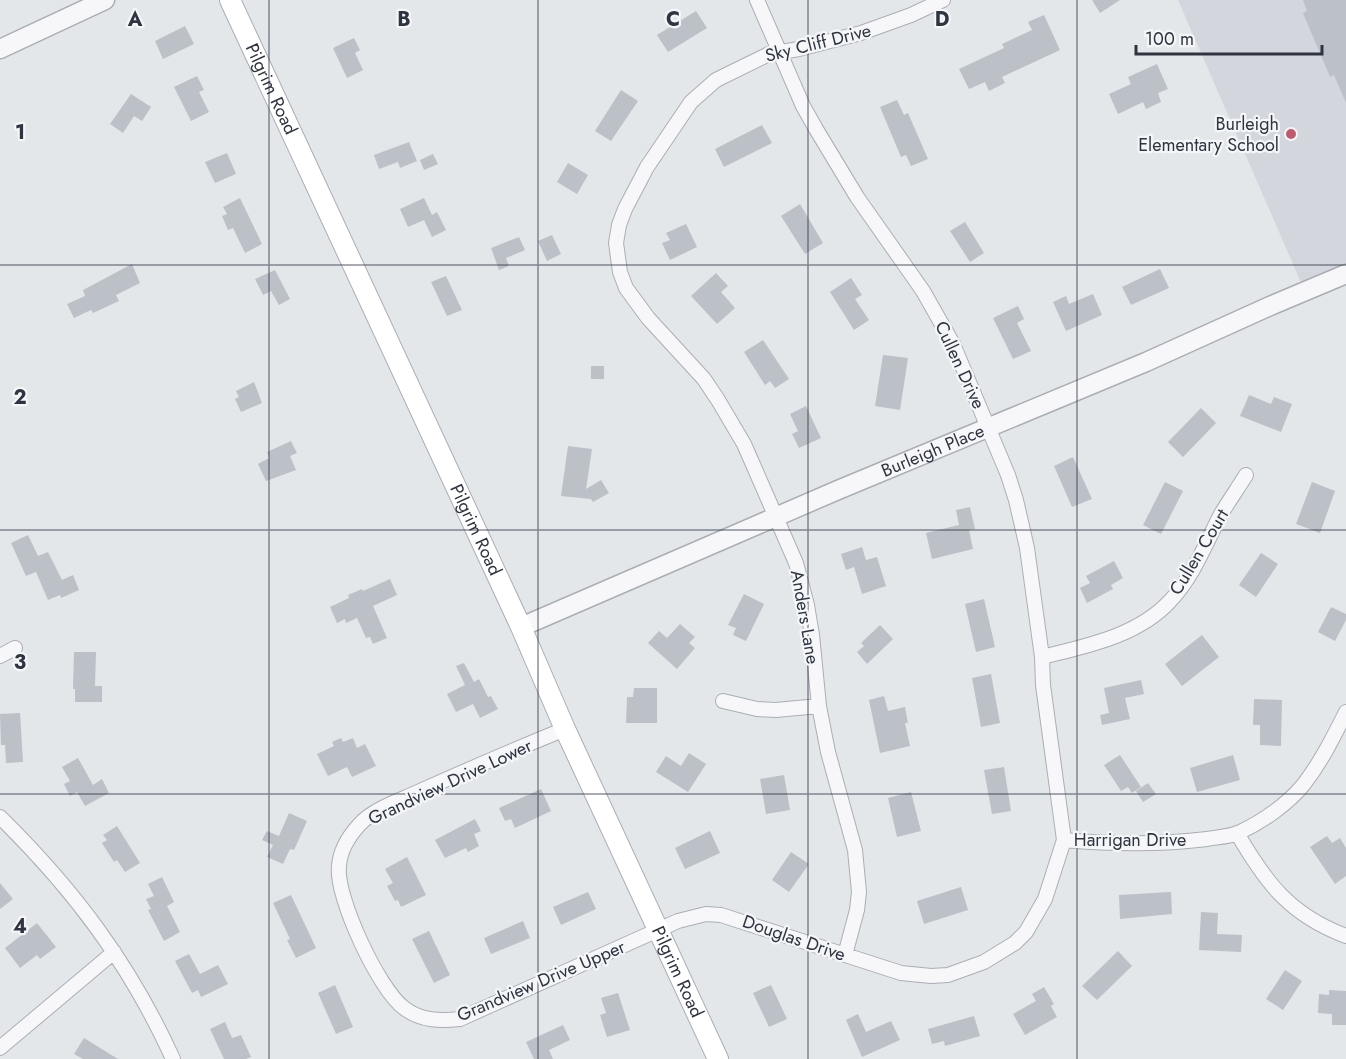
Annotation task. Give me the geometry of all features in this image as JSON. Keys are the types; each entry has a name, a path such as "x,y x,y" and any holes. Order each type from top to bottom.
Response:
{"main road":[{"name":"Pilgrim Road","path":"230,0 521,627 565,729 718,1059"}],"street":[{"path":"0,49 105,0"},
{"name":"Cullen Drive","path":"757,0 803,106 843,176 923,291 953,344 1008,475 1022,525 1042,657 1042,685 1064,840"},
{"name":"Sky Cliff Drive","path":"617,252 619,225 636,186 691,102 716,80 754,60 780,50 799,49 861,33 911,15 943,0"},
{"name":"Anders Lane","path":"617,252 620,272 626,288 648,318 699,372 744,444 796,563 807,605 819,706 831,762 853,840 857,868 859,892 857,910 845,955"},
{"name":"Burleigh Place","path":"521,627 1146,362 1346,274"},
{"name":"Cullen Court","path":"1042,657 1099,643 1147,620 1159,611 1181,588 1222,512 1246,476"},
{"path":"0,656 15,648"},
{"path":"723,701 756,709 776,710 819,706"},
{"name":"Harrigan Drive","path":"931,976 948,975 976,966 1001,952 1026,932 1045,899 1064,840 1128,843 1190,841 1237,833 1264,818 1286,802 1304,784 1346,712"},
{"name":"Grandview Drive Lower","path":"421,1018 404,1008 391,996 368,956 338,880 344,846 359,825 388,806 565,729"},
{"path":"0,817 68,889 100,930 141,994 173,1059"},
{"path":"1237,833 1258,870 1284,899 1315,922 1346,936"},
{"name":"Douglas Drive","path":"659,930 691,917 706,914 721,915 901,974 931,976"},
{"name":"Grandview Drive Upper","path":"421,1018 440,1021 460,1019 659,930"},
{"path":"0,1048 114,952"}],"shaded area":[{"name":"Burleigh Elementary School","path":"1178,0 1346,0 1346,269 1303,287"}],"building":[{"path":"1092,0 1120,0 1100,13"},
{"path":"1303,0 1346,0 1346,103 1334,75 1330,77 1303,13 1307,11"},
{"path":"696,11 707,28 668,52 657,35"},
{"path":"1044,15 1060,50 1002,77 1005,83 989,91 985,82 969,89 959,69 1004,48 1002,44 1032,30 1028,22"},
{"path":"185,26 194,44 163,59 155,41"},
{"path":"354,38 360,50 355,53 363,70 347,78 333,48"},
{"path":"1157,64 1168,89 1158,93 1161,102 1146,109 1143,102 1118,114 1109,94 1131,84 1128,77"},
{"path":"197,76 204,90 199,92 209,112 191,121 174,87"},
{"path":"621,90 638,101 611,141 595,131"},
{"path":"131,94 151,107 142,121 134,116 123,133 110,124"},
{"path":"897,100 904,115 908,113 928,159 911,166 906,155 901,157 880,107"},
{"path":"762,125 772,143 724,167 715,149"},
{"path":"409,142 417,161 400,168 398,162 379,169 374,155"},
{"path":"227,153 236,174 215,183 205,162"},
{"path":"433,154 438,164 424,170 420,160"},
{"path":"568,163 588,175 577,194 557,182"},
{"path":"240,198 262,244 245,253 233,228 228,230 222,216 227,214 223,207"},
{"path":"424,198 432,215 437,212 446,230 432,237 424,220 408,227 400,209"},
{"path":"800,204 823,243 805,254 781,216"},
{"path":"965,222 984,253 970,262 950,231"},
{"path":"686,224 697,247 670,260 662,243 670,240 666,233"},
{"path":"552,235 561,254 547,261 538,241"},
{"path":"519,237 525,250 506,258 509,266 499,270 491,248"},
{"path":"132,264 140,283 116,295 119,301 93,313 91,310 74,318 67,304 85,296 83,290"},
{"path":"1160,269 1169,288 1131,305 1122,287"},
{"path":"275,270 290,299 279,305 271,291 263,295 255,279"},
{"path":"716,273 728,286 721,292 735,308 717,324 691,296"},
{"path":"446,276 462,310 447,316 431,282"},
{"path":"851,278 862,295 855,299 869,320 854,330 830,292"},
{"path":"1093,294 1102,315 1066,331 1053,302 1066,296 1069,304"},
{"path":"1018,306 1024,319 1017,323 1031,351 1013,359 993,318"},
{"path":"763,340 789,379 775,388 770,381 765,385 744,352"},
{"path":"883,355 908,358 900,410 875,406"},
{"path":"591,366 604,366 604,379 591,379"},
{"path":"254,382 262,403 241,412 235,399 239,397 236,391"},
{"path":"1249,395 1271,404 1274,397 1292,404 1281,432 1240,416"},
{"path":"806,406 821,438 799,448 792,434 798,431 790,414"},
{"path":"1201,408 1216,423 1183,457 1168,442"},
{"path":"291,441 297,453 290,456 296,470 266,481 258,464 269,458 267,452"},
{"path":"568,446 592,449 586,489 601,480 609,493 593,502 591,499 561,496"},
{"path":"1073,457 1092,499 1072,507 1054,466"},
{"path":"1165,482 1183,491 1161,534 1143,525"},
{"path":"1312,482 1335,491 1320,533 1296,524"},
{"path":"970,507 975,529 969,530 973,549 932,559 926,533 959,525 956,510"},
{"path":"28,535 38,556 48,552 62,580 73,575 79,590 61,598 60,595 48,600 36,572 26,576 11,543"},
{"path":"862,547 866,560 877,557 886,586 862,594 854,567 846,570 841,554"},
{"path":"1261,553 1278,564 1256,597 1239,585"},
{"path":"1114,561 1123,578 1111,585 1113,589 1087,603 1080,588 1090,583 1086,576"},
{"path":"390,579 397,595 373,606 387,638 373,644 370,637 366,638 357,618 346,623 345,619 337,623 330,607 349,598 348,595"},
{"path":"744,594 764,604 746,641 733,635 736,628 728,625"},
{"path":"984,599 995,647 976,652 965,604"},
{"path":"1331,607 1346,614 1346,620 1335,641 1318,632"},
{"path":"680,624 695,637 689,643 695,648 677,669 648,643 659,631 667,638"},
{"path":"880,625 893,639 867,664 857,652 864,646 861,643"},
{"path":"1202,635 1219,657 1182,686 1165,664"},
{"path":"74,652 96,652 95,686 102,686 102,702 75,702"},
{"path":"464,663 474,682 479,679 488,697 491,696 498,709 480,718 473,704 456,712 447,694 465,685 456,666"},
{"path":"991,674 1000,723 981,727 972,678"},
{"path":"1141,680 1144,694 1125,698 1130,719 1102,725 1100,715 1109,713 1104,688"},
{"path":"634,688 657,688 657,723 626,723 627,697 633,697"},
{"path":"884,696 888,711 905,707 908,723 905,723 910,746 880,753 869,700"},
{"path":"1254,699 1282,700 1281,746 1260,745 1260,725 1253,725"},
{"path":"20,713 23,762 6,763 5,745 1,745 0,714"},
{"path":"341,738 343,742 353,738 357,748 365,744 376,766 352,777 347,767 328,776 317,754 334,746 332,742"},
{"path":"689,753 706,764 688,792 656,772 666,756 681,766"},
{"path":"1120,755 1141,787 1132,793 1128,787 1121,791 1104,765"},
{"path":"1233,755 1240,780 1197,792 1190,768"},
{"path":"78,758 93,785 102,779 109,793 85,806 77,792 70,796 64,784 70,781 62,767"},
{"path":"1004,767 1011,811 992,814 984,770"},
{"path":"784,775 790,810 766,814 760,779"},
{"path":"1148,783 1156,794 1143,802 1136,791"},
{"path":"541,789 551,811 515,828 511,819 505,821 499,808"},
{"path":"911,792 921,831 897,837 888,798"},
{"path":"289,813 307,821 294,850 290,849 283,864 267,857 273,845 262,840 267,831 279,836"},
{"path":"475,819 481,831 474,834 479,846 468,852 466,848 445,858 435,840"},
{"path":"117,826 140,863 125,872 117,860 114,862 102,843 107,840 103,835"},
{"path":"710,831 720,853 685,869 675,848"},
{"path":"1327,836 1332,843 1340,838 1346,848 1346,876 1335,884 1310,847"},
{"path":"791,852 809,864 789,892 772,880"},
{"path":"407,857 426,895 401,907 387,886 393,883 385,869"},
{"path":"162,877 174,902 167,906 180,932 164,941 148,910 151,909 146,899 154,896 148,884"},
{"path":"0,883 13,899 0,909"},
{"path":"961,887 968,910 924,924 917,901"},
{"path":"588,892 596,909 561,925 553,907"},
{"path":"1171,892 1172,914 1120,919 1119,895"},
{"path":"291,895 316,948 296,958 273,903"},
{"path":"1201,912 1218,913 1217,934 1242,935 1241,952 1199,950"},
{"path":"523,921 530,938 491,954 484,938"},
{"path":"37,923 56,947 40,959 37,955 20,968 5,948"},
{"path":"429,931 450,975 434,983 412,939"},
{"path":"1118,951 1132,966 1097,1000 1082,986"},
{"path":"189,954 200,974 218,965 228,984 201,997 198,990 192,993 175,961"},
{"path":"1285,970 1302,981 1283,1010 1266,999"},
{"path":"335,985 353,1027 336,1034 318,993"},
{"path":"771,985 787,1019 769,1027 753,993"},
{"path":"1044,987 1054,1004 1051,1006 1057,1017 1025,1035 1013,1014 1036,1001 1032,994"},
{"path":"1329,990 1346,991 1346,1025 1332,1025 1332,1014 1318,1013 1319,994 1329,995"},
{"path":"618,993 630,1030 607,1037 600,1015 606,1013 601,998"},
{"path":"858,1014 866,1032 891,1021 900,1040 862,1057 846,1020"},
{"path":"974,1016 980,1036 945,1046 944,1041 932,1044 928,1029"},
{"path":"225,1022 232,1038 241,1035 251,1057 224,1059 210,1029"},
{"path":"563,1025 570,1040 549,1050 553,1059 534,1059 526,1042"},
{"path":"84,1038 118,1059 83,1059 74,1054"}],"place":[{"name":"Burleigh Elementary School","path":"1291,134"}]}
